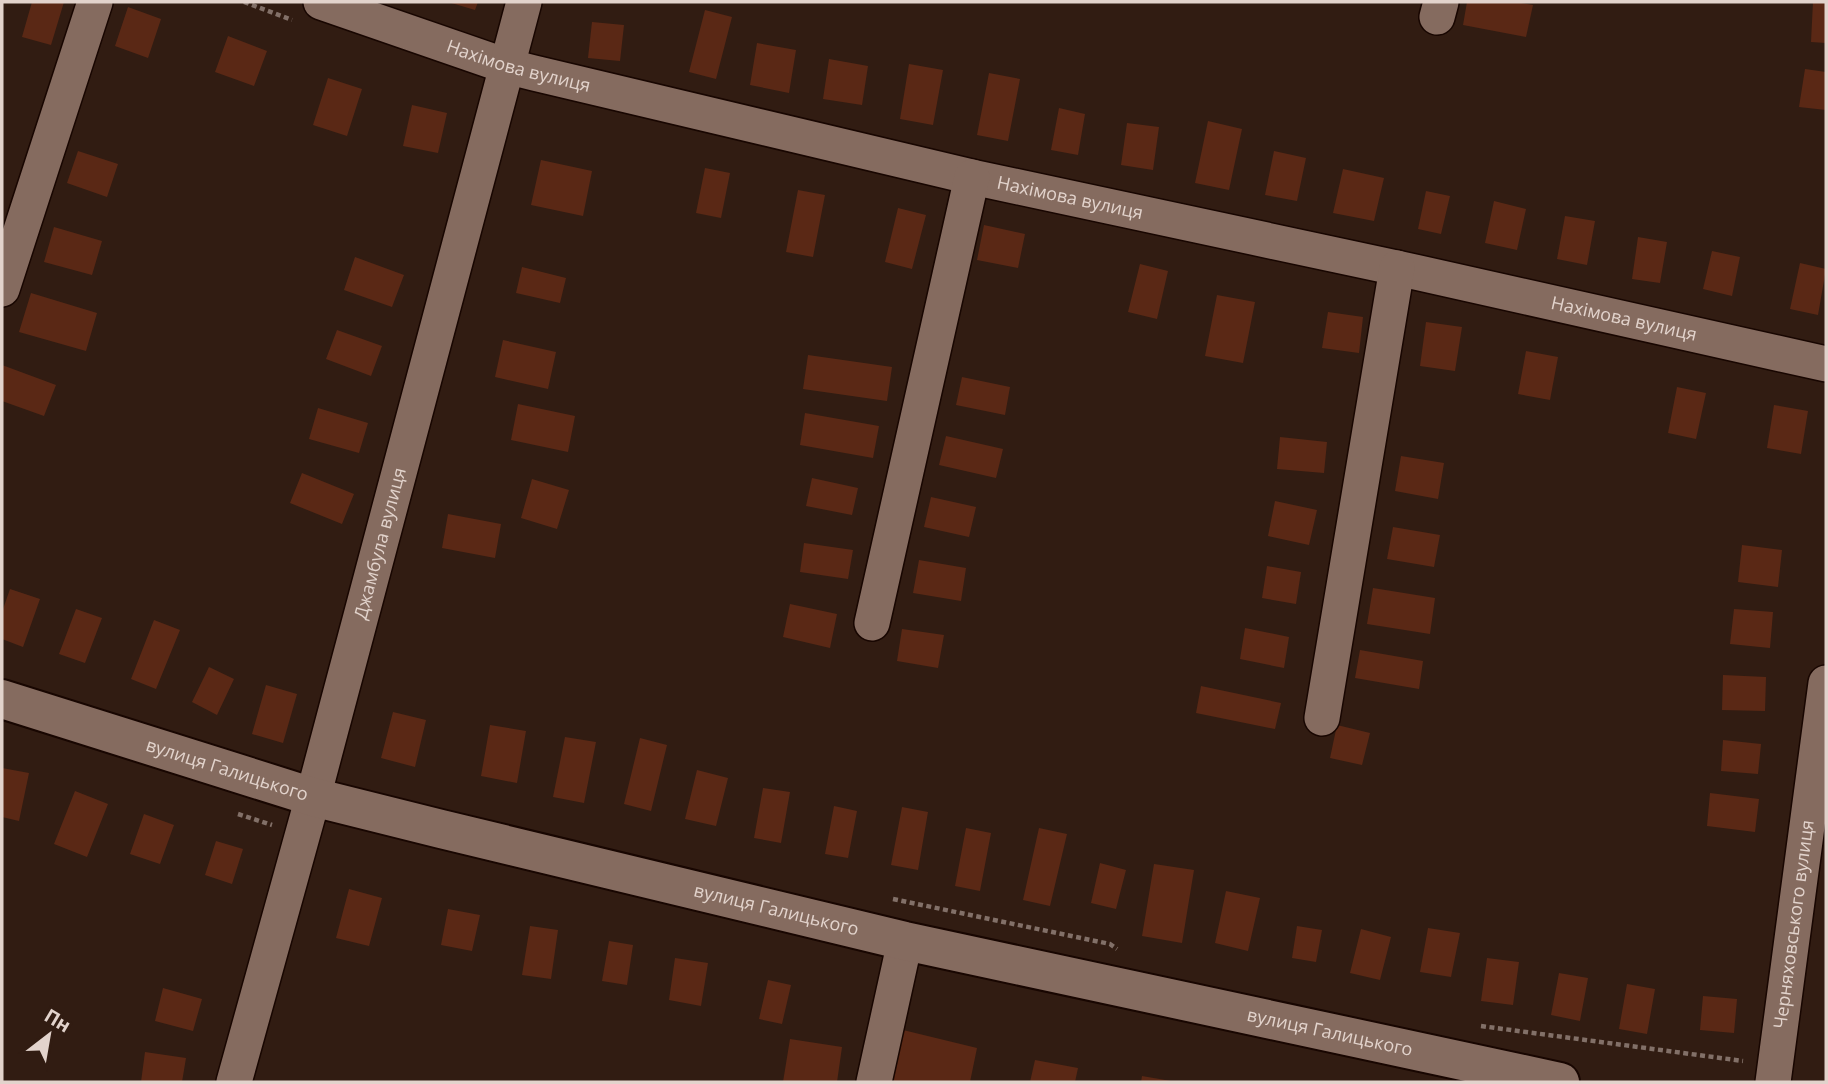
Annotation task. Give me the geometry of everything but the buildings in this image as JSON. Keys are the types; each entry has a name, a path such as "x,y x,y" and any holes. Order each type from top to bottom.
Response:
{"street":[{"path":"5,269 95,2"},
{"name":"Нахімова вулиця","path":"321,2 506,66 972,177 1826,364"},
{"name":"Джамбула вулиця","path":"234,1082 313,797 524,2"},
{"path":"872,623 972,177"},
{"path":"1322,719 1397,268"},
{"name":"Черняховського вулиця","path":"1774,1074 1826,682"},
{"name":"вулиця Галицького","path":"2,699 313,797 905,941 1560,1082"},
{"path":"874,1082 905,941"}],"path":[{"path":"893,899 1110,944 1121,951"},
{"path":"1478,1026 1774,1074"}]}
